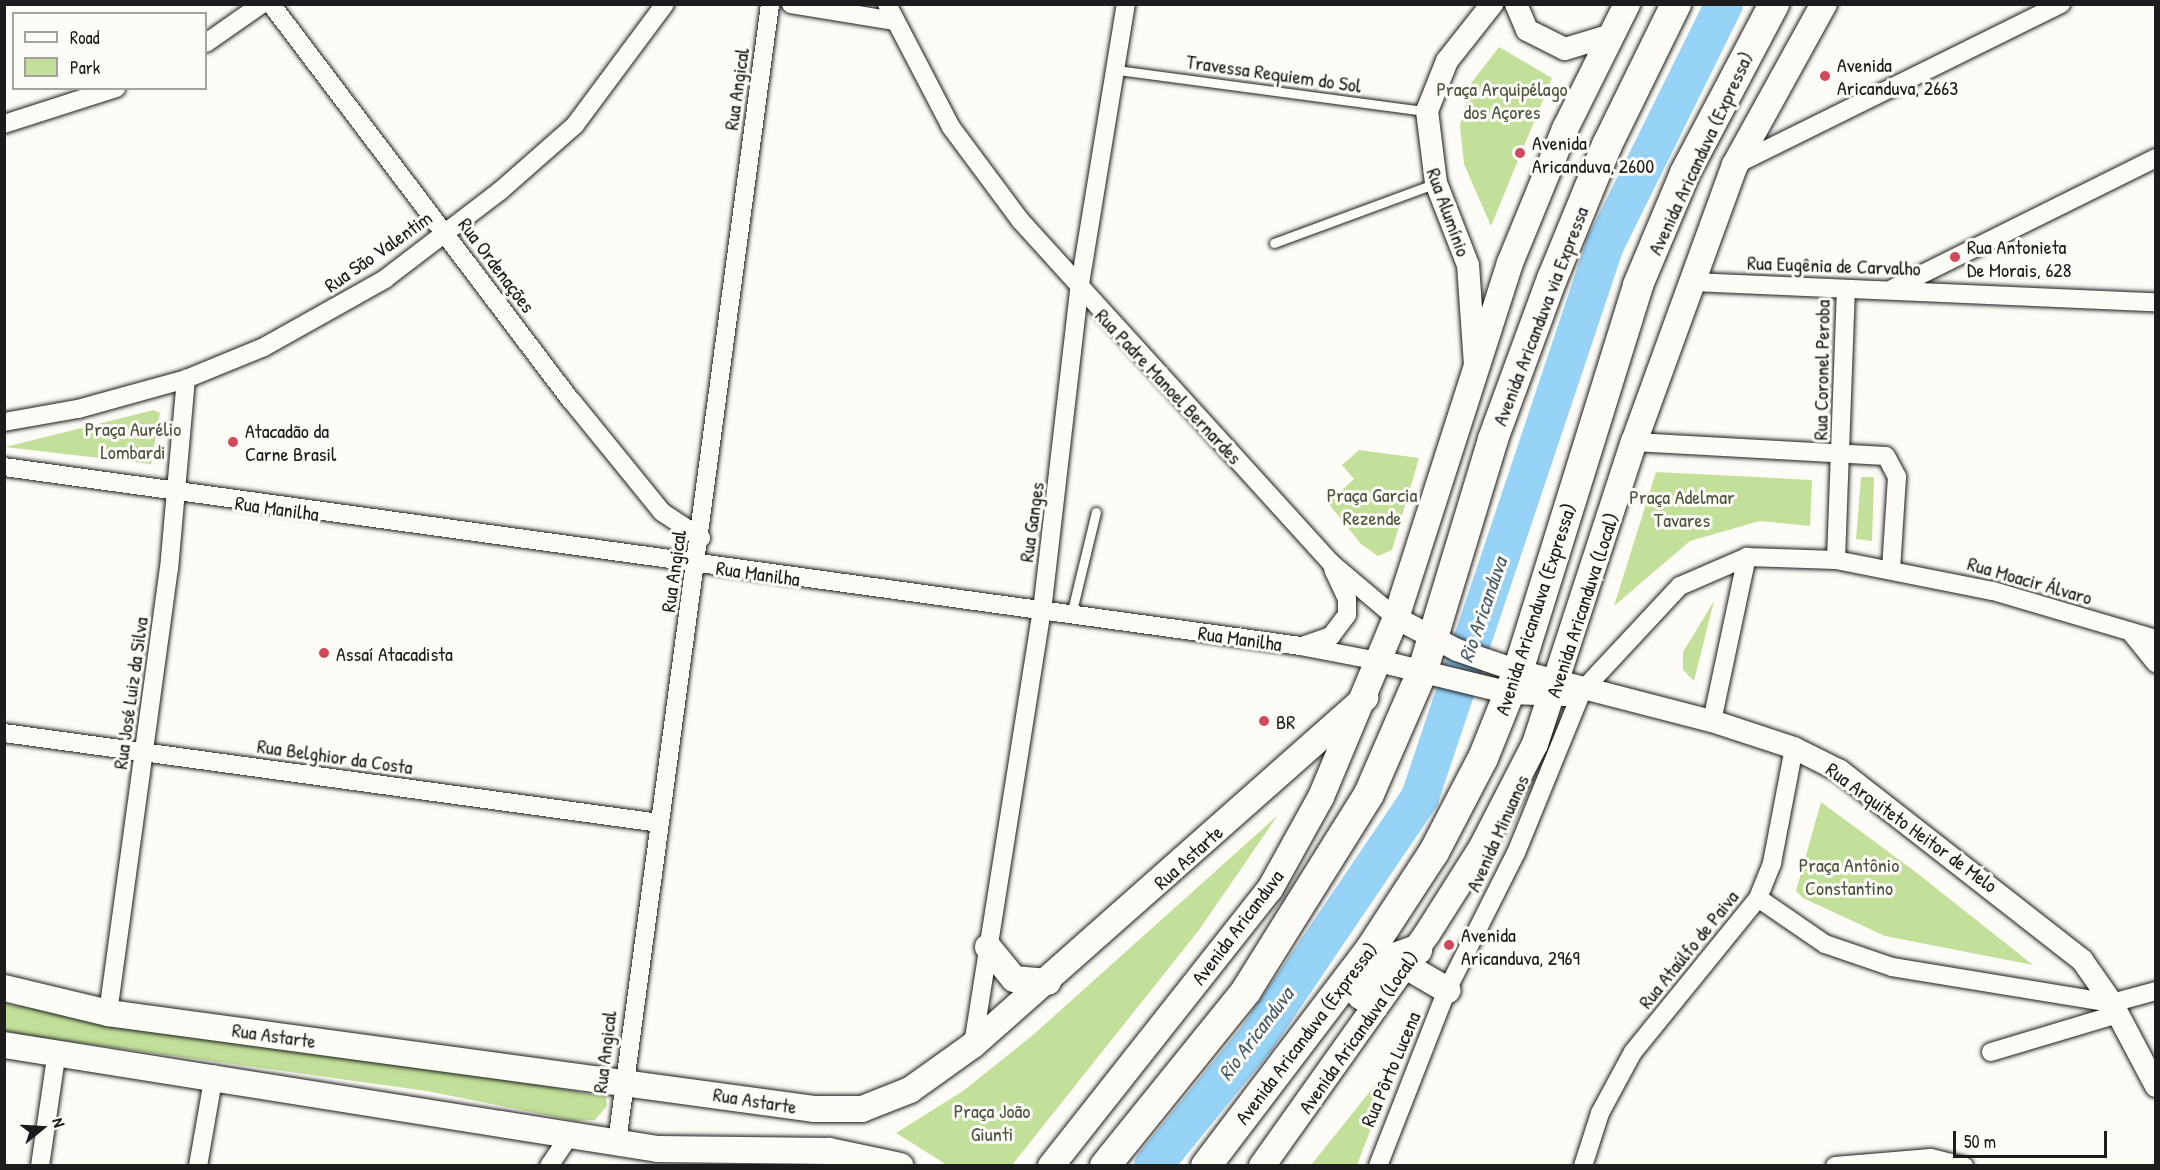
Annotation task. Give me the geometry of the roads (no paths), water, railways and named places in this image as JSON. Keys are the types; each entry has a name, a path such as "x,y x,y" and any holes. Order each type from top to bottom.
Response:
{"highway":[{"name":"Avenida Aricanduva via Expressa","path":"1445,644 1493,439 1552,279 1607,145 1676,4"},
{"name":"Avenida Aricanduva (Expressa)","path":"1206,1166 1307,1038 1434,852 1501,679 1638,285 1685,173 1774,4"},
{"path":"1105,1166 1246,991 1313,890 1369,794 1434,673 1445,644"},
{"path":"1229,1166 1389,960 1411,958"}],"main road":[{"path":"1379,661 1396,618 1510,263 1608,36 1627,4"},
{"name":"Avenida Aricanduva (Local)","path":"1262,1166 1411,958 1482,847 1535,744 1555,689 1634,442 1690,282 1735,165 1824,4"},
{"name":"Avenida Aricanduva","path":"1051,1166 1270,890 1321,797 1379,661"},
{"name":"Rua Astarte","path":"4,988 108,1013 622,1081 814,1109 861,1109 910,1090 973,1045 1048,982 1365,698"},
{"path":"988,947 1014,979 1048,982"},
{"path":"1411,958 1447,990"},
{"path":"4,1045 56,1057 214,1074 731,1160 829,1151 900,1166"}],"street":[{"path":"207,42 262,4"},
{"name":"Rua Ordenações","path":"272,4 444,233 662,512 701,538"},
{"name":"Rua São Valentim","path":"4,422 78,409 186,379 320,318 385,279 574,125 664,4"},
{"name":"Rua Angical","path":"617,1142 622,1081 698,565 770,4"},
{"path":"791,4 891,13"},
{"name":"Rua Ganges","path":"973,1045 1042,611 1079,290 1117,70 1126,4"},
{"name":"Rua Alumínio","path":"1475,368 1468,265 1436,183 1427,111 1447,61 1492,4"},
{"path":"1516,4 1527,30 1554,45 1586,46 1608,36"},
{"path":"1735,165 2043,10 2061,4"},
{"name":"Rua Padre Manoel Bernardes","path":"891,13 951,127 1079,290 1330,563 1396,618 1445,644 1501,679"},
{"path":"4,124 110,90"},
{"path":"1890,290 2156,158"},
{"name":"Rua Eugênia de Carvalho","path":"1690,282 2156,302"},
{"name":"Rua Coronel Peroba","path":"1842,451 1845,290"},
{"name":"Rua José Luiz da Silva","path":"108,1013 146,753 186,379"},
{"path":"1582,691 1680,586 1747,557 1836,560 1891,568 1894,467 1882,454 1634,442"},
{"path":"1836,560 1842,451"},
{"name":"Rua Manilha","path":"4,467 175,494 1300,646 1434,673 1501,679"},
{"path":"1712,722 1747,557"},
{"path":"1300,646 1331,636 1347,615 1347,599 1330,563"},
{"name":"Rua Moacir Álvaro","path":"1891,568 1993,591 2132,634 2156,639"},
{"path":"2132,634 2156,664"},
{"name":"Rua Arquiteto Heitor de Melo","path":"1501,679 1555,689 1582,691 1712,722 1794,748 1865,787 1982,877 2082,960 2115,1008 2156,1086"},
{"name":"Avenida Minuanos","path":"1447,990 1516,853 1582,691"},
{"name":"Rua Belghior da Costa","path":"4,733 659,823"},
{"name":"Rua Ataúlfo de Paiva","path":"1583,1166 1600,1113 1633,1052 1758,898 1772,863 1794,748"},
{"path":"1758,898 1798,930 1860,958 1988,986 2115,1008"},
{"name":"Rua Pôrto Lucena","path":"1378,1166 1447,990"},
{"path":"1991,1052 2156,991"},
{"path":"40,1166 56,1057"},
{"path":"203,1163 214,1074"},
{"path":"549,1166 571,1133"},
{"path":"1835,1166 1930,1158 1964,1166"}],"lane":[{"name":"Travessa Requiem do Sol","path":"1117,70 1427,111"},
{"path":"1274,243 1436,183"},
{"path":"1071,615 1096,512"}],"waterway":[{"name":"Rio Aricanduva","path":"1153,1166 1257,1038 1420,797 1605,245 1724,4"}],"place":[{"name":"Avenida Aricanduva, 2663","path":"1825,76"},
{"name":"Avenida Aricanduva, 2600","path":"1520,153"},
{"name":"Rua Antonieta De Morais, 628","path":"1955,257"},
{"name":"Atacadão da Carne Brasil","path":"233,442"},
{"name":"Assaí Atacadista","path":"324,653"},
{"name":"BR","path":"1264,721"},
{"name":"Avenida Aricanduva, 2969","path":"1449,945"}],"park label":[{"name":"Praça Arquipélago dos Açores","path":"1502,100"},
{"name":"Praça Aurélio Lombardi","path":"133,440"},
{"name":"Praça Garcia Rezende","path":"1372,506"},
{"name":"Praça Adelmar Tavares","path":"1682,508"},
{"name":"Praça Antônio Constantino","path":"1849,876"},
{"name":"Praça João Giunti","path":"992,1122"}]}
